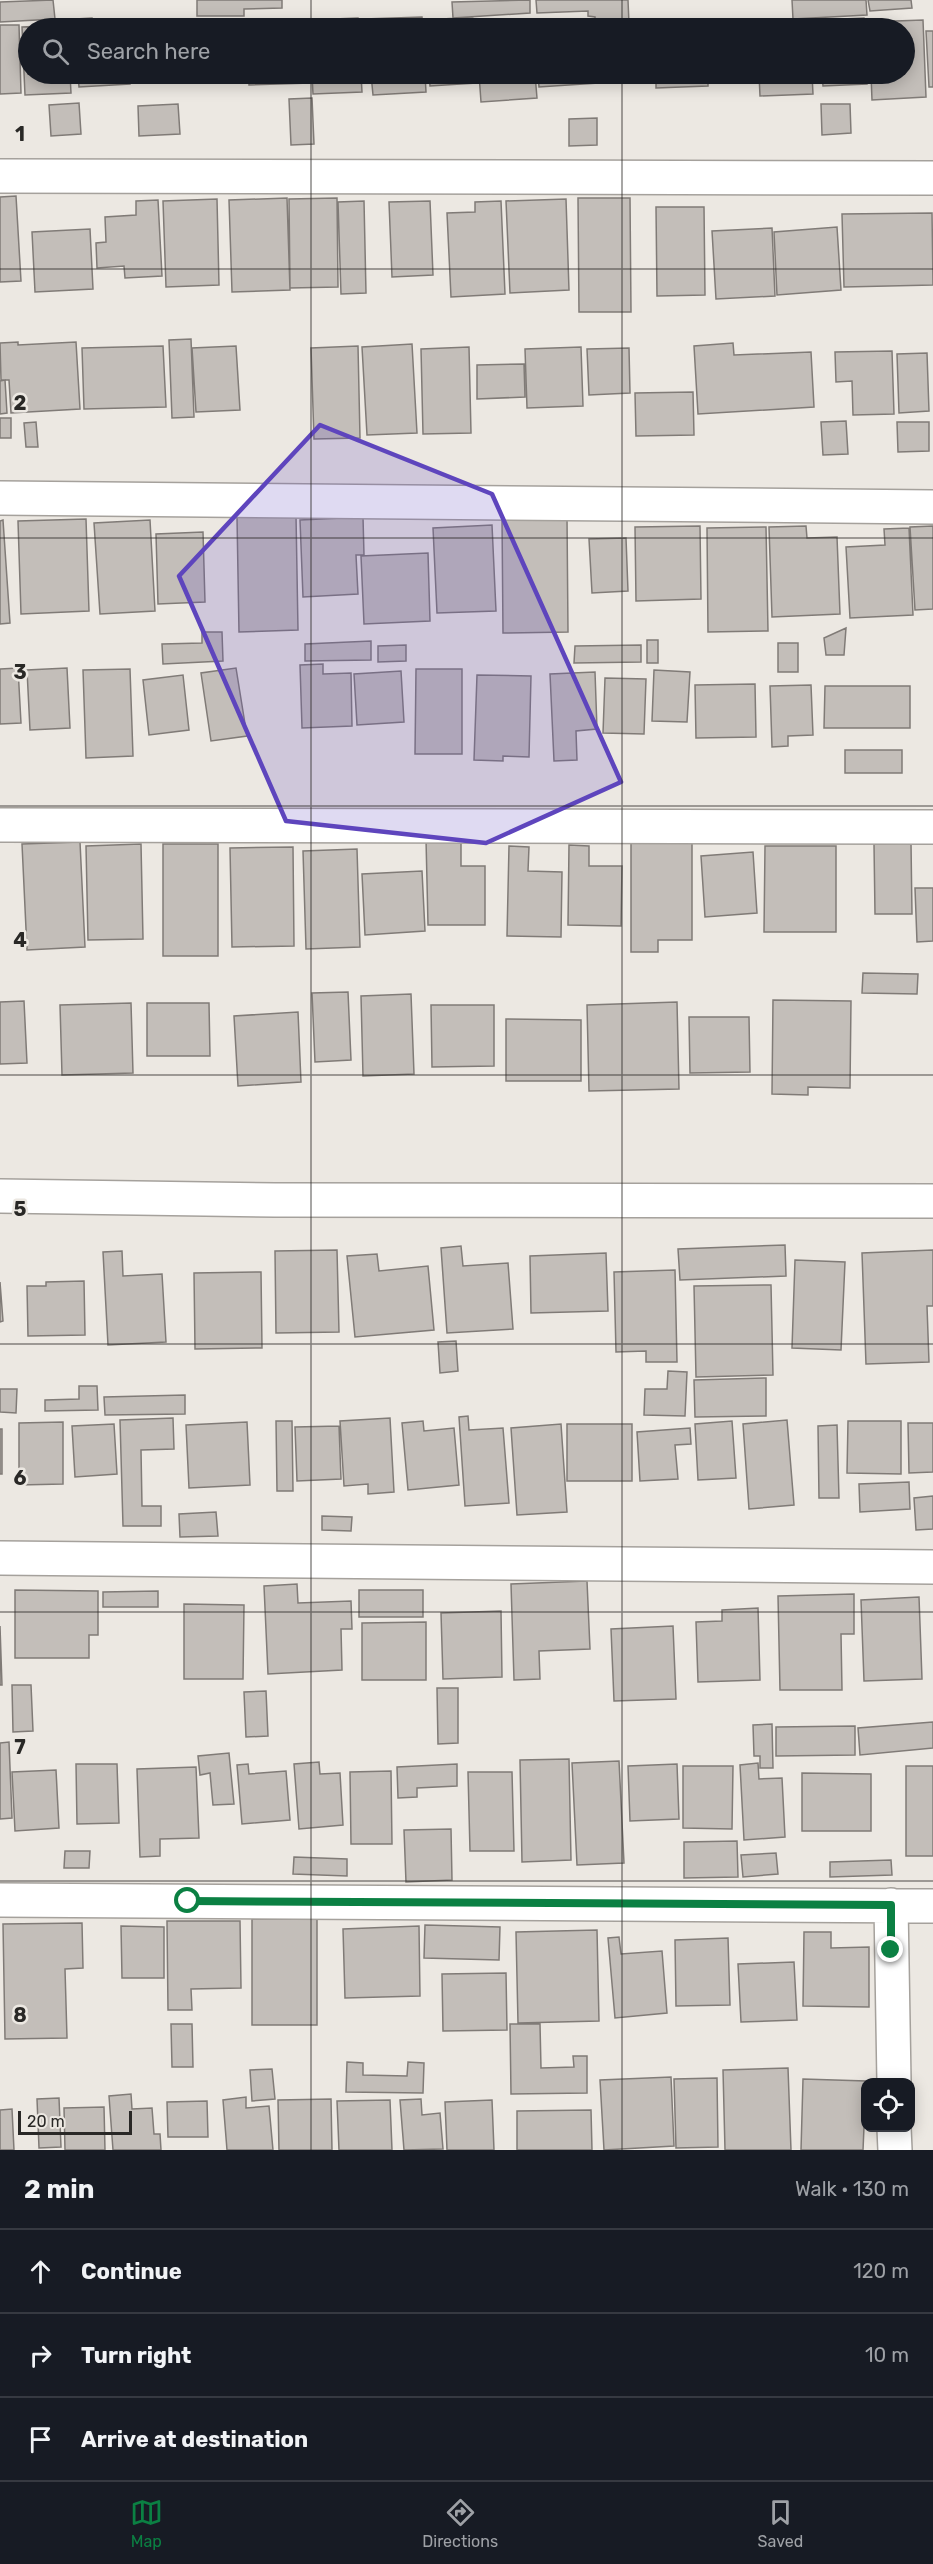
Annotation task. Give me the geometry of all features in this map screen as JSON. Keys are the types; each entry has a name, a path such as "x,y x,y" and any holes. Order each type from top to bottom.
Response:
{"street":[{"path":"0,176 933,178"},
{"path":"0,498 933,507"},
{"path":"0,825 933,827"},
{"path":"0,1196 275,1200 933,1201"},
{"path":"0,1558 933,1567"},
{"path":"0,1900 933,1906"},
{"path":"891,1905 894,2078"},
{"path":"894,2132 895,2150"}],"highlighted area":[{"path":"320,425 492,494 621,782 486,843 286,821 179,576"}],"building":[{"path":"53,0 55,18 18,18 18,21 0,22 0,2"},
{"path":"197,0 282,0 282,8 244,9 244,16 197,16"},
{"path":"530,0 530,13 453,18 452,2"},
{"path":"536,0 628,0 629,18 595,18 588,16 588,11 537,13"},
{"path":"792,0 866,0 867,15 793,18"},
{"path":"868,0 911,0 912,8 870,11"},
{"path":"915,20 923,20 926,97 872,100 871,84 915,84"},
{"path":"0,25 18,25 18,84 21,84 21,93 0,94"},
{"path":"926,31 933,31 933,87 929,87"},
{"path":"25,84 71,84 71,93 25,95"},
{"path":"79,84 130,84 79,87"},
{"path":"312,84 362,84 362,92 313,94"},
{"path":"372,84 426,84 426,92 373,95"},
{"path":"430,84 461,84 430,86"},
{"path":"480,84 536,84 537,98 481,102"},
{"path":"539,84 583,84 539,87"},
{"path":"656,84 708,84 708,86 656,88"},
{"path":"759,84 812,84 813,94 760,96"},
{"path":"823,84 867,84 823,86"},
{"path":"312,98 314,144 291,145 289,99"},
{"path":"79,103 81,134 51,136 49,105"},
{"path":"178,104 180,134 139,136 138,106"},
{"path":"821,104 850,104 851,133 822,135"},
{"path":"597,118 597,145 569,146 569,119"},
{"path":"16,196 21,281 0,282 0,197"},
{"path":"287,198 290,290 232,292 229,200"},
{"path":"337,198 338,287 290,288 289,199"},
{"path":"578,198 630,198 631,312 579,312"},
{"path":"217,199 219,285 166,287 163,201"},
{"path":"566,199 569,290 510,293 506,201"},
{"path":"158,200 162,276 125,278 124,266 97,268 96,243 106,242 105,217 136,215 136,201"},
{"path":"364,201 366,293 341,294 338,202"},
{"path":"430,201 433,275 392,277 389,202"},
{"path":"501,201 505,294 451,297 447,213 475,212 475,202"},
{"path":"656,207 704,207 705,295 657,296"},
{"path":"932,213 933,285 844,287 842,214"},
{"path":"837,227 841,290 777,295 774,232"},
{"path":"772,228 775,296 716,299 712,231"},
{"path":"90,229 93,289 35,292 32,232"},
{"path":"191,339 194,417 172,418 169,340"},
{"path":"18,342 18,345 76,342 80,409 11,413 9,380 1,380 0,343"},
{"path":"733,343 734,355 811,352 814,407 698,414 694,346"},
{"path":"412,344 417,433 367,435 362,347"},
{"path":"163,346 166,407 84,409 82,348"},
{"path":"236,346 240,410 196,412 192,348"},
{"path":"358,346 360,438 314,439 311,348"},
{"path":"469,347 471,433 423,434 421,349"},
{"path":"581,347 583,406 527,408 525,349"},
{"path":"629,348 630,393 589,395 587,349"},
{"path":"892,351 894,414 853,415 852,381 836,382 835,352"},
{"path":"927,353 929,411 899,413 897,354"},
{"path":"524,364 525,397 477,399 477,365"},
{"path":"5,380 7,413 0,414 0,381"},
{"path":"693,392 694,435 636,436 635,393"},
{"path":"0,418 11,418 11,438 0,438"},
{"path":"846,421 848,454 823,455 821,422"},
{"path":"36,422 38,447 26,447 24,423"},
{"path":"897,422 929,422 929,451 898,452"},
{"path":"296,515 298,630 239,632 237,517"},
{"path":"363,517 364,555 356,555 358,594 303,597 300,520"},
{"path":"567,517 568,632 503,633 502,518"},
{"path":"86,519 89,611 21,614 18,521"},
{"path":"3,520 10,623 0,624 0,521"},
{"path":"150,520 155,611 100,614 94,523"},
{"path":"492,525 496,611 437,613 433,528"},
{"path":"700,526 701,599 636,601 635,527"},
{"path":"806,526 807,538 837,537 840,614 772,617 769,527"},
{"path":"933,526 933,609 915,610 910,527"},
{"path":"766,527 768,631 708,632 707,528"},
{"path":"909,528 913,615 850,618 846,547 885,545 884,529"},
{"path":"203,532 205,602 158,604 156,534"},
{"path":"626,538 628,591 592,593 589,539"},
{"path":"428,553 430,621 364,624 361,556"},
{"path":"846,628 844,655 826,655 824,638"},
{"path":"202,632 222,632 223,661 163,664 162,644 202,643"},
{"path":"647,640 658,640 658,663 647,663"},
{"path":"371,641 371,660 305,661 305,644"},
{"path":"778,643 798,643 798,672 778,672"},
{"path":"406,645 406,661 378,662 378,646"},
{"path":"641,645 641,662 574,663 575,646"},
{"path":"323,664 323,674 351,673 352,726 302,728 300,665"},
{"path":"18,668 21,723 0,724 0,669"},
{"path":"67,668 70,728 30,730 27,670"},
{"path":"236,668 247,736 211,741 201,673"},
{"path":"130,669 133,756 86,758 83,670"},
{"path":"416,669 462,669 462,754 415,754"},
{"path":"654,670 690,672 687,722 652,721"},
{"path":"401,671 404,722 357,725 354,674"},
{"path":"595,672 597,729 576,731 577,760 554,761 550,674"},
{"path":"183,675 189,730 149,735 143,680"},
{"path":"477,675 531,676 529,757 503,756 503,761 474,760"},
{"path":"605,678 646,679 644,734 603,733"},
{"path":"755,684 756,737 696,738 695,685"},
{"path":"811,685 813,735 788,736 788,746 772,747 770,686"},
{"path":"825,686 910,686 910,728 824,728"},
{"path":"845,750 902,750 902,773 845,773"},
{"path":"426,839 461,840 461,866 485,866 485,925 428,925"},
{"path":"80,842 85,947 27,950 22,844"},
{"path":"631,842 692,842 692,940 658,940 658,952 631,952"},
{"path":"911,843 912,914 875,914 874,844"},
{"path":"141,844 143,939 88,940 86,846"},
{"path":"163,844 218,844 218,956 163,956"},
{"path":"569,845 589,846 589,866 622,866 621,926 568,925"},
{"path":"509,846 529,847 528,871 562,872 561,937 507,936"},
{"path":"765,846 836,846 836,932 764,932"},
{"path":"293,847 294,946 232,947 230,848"},
{"path":"357,849 360,947 306,949 303,851"},
{"path":"753,852 757,913 705,917 701,856"},
{"path":"422,871 425,931 365,935 362,874"},
{"path":"915,888 933,888 933,941 917,942"},
{"path":"863,973 918,974 917,994 862,993"},
{"path":"348,992 351,1060 315,1062 312,993"},
{"path":"411,994 414,1074 363,1076 361,996"},
{"path":"773,1000 851,1001 850,1088 808,1087 808,1095 772,1094"},
{"path":"24,1001 27,1063 0,1064 0,1002"},
{"path":"677,1002 679,1089 589,1091 587,1005"},
{"path":"131,1003 133,1073 62,1075 60,1005"},
{"path":"147,1003 209,1003 210,1056 147,1056"},
{"path":"431,1005 494,1005 494,1066 432,1067"},
{"path":"298,1012 301,1082 238,1086 234,1016"},
{"path":"689,1017 749,1017 750,1072 690,1073"},
{"path":"506,1019 581,1020 581,1081 506,1081"},
{"path":"785,1245 786,1276 680,1280 678,1249"},
{"path":"461,1246 463,1266 508,1263 513,1329 447,1333 441,1248"},
{"path":"337,1250 339,1332 276,1333 275,1251"},
{"path":"933,1250 933,1306 927,1306 929,1362 866,1364 862,1253"},
{"path":"122,1251 123,1276 162,1274 166,1342 108,1345 103,1252"},
{"path":"606,1253 608,1311 531,1313 530,1256"},
{"path":"377,1254 379,1271 428,1266 434,1330 355,1337 347,1256"},
{"path":"795,1260 845,1262 841,1350 792,1348"},
{"path":"675,1270 677,1362 646,1362 646,1351 616,1352 614,1272"},
{"path":"261,1272 262,1348 195,1349 194,1273"},
{"path":"84,1281 85,1335 28,1336 27,1286 46,1286 46,1282"},
{"path":"0,1282 3,1321 0,1322"},
{"path":"771,1285 773,1375 696,1377 694,1286"},
{"path":"456,1341 458,1371 440,1373 438,1342"},
{"path":"668,1371 687,1372 685,1416 644,1415 645,1389 667,1389"},
{"path":"766,1378 766,1416 695,1417 694,1380"},
{"path":"79,1386 97,1386 98,1410 45,1411 45,1400 79,1399"},
{"path":"0,1389 17,1389 16,1413 0,1412"},
{"path":"185,1395 185,1414 105,1415 104,1397"},
{"path":"468,1416 469,1430 503,1428 509,1503 465,1506 459,1417"},
{"path":"173,1418 174,1449 141,1450 142,1506 161,1506 161,1526 123,1526 120,1420"},
{"path":"390,1418 394,1492 368,1494 368,1484 344,1486 340,1421"},
{"path":"787,1420 794,1505 749,1509 743,1424"},
{"path":"276,1421 292,1421 293,1491 277,1491"},
{"path":"423,1421 424,1431 454,1428 459,1485 408,1490 402,1423"},
{"path":"732,1421 736,1478 698,1480 695,1424"},
{"path":"848,1421 901,1421 901,1474 847,1473"},
{"path":"63,1422 63,1484 19,1485 19,1423"},
{"path":"247,1422 250,1485 189,1488 186,1425"},
{"path":"908,1423 933,1423 933,1472 909,1473"},
{"path":"114,1424 117,1474 75,1477 72,1426"},
{"path":"561,1424 567,1512 517,1515 511,1428"},
{"path":"567,1424 632,1424 632,1481 567,1481"},
{"path":"837,1425 839,1498 819,1498 818,1426"},
{"path":"339,1426 341,1479 297,1481 295,1427"},
{"path":"690,1428 691,1444 675,1445 678,1479 640,1481 637,1432"},
{"path":"0,1429 2,1429 2,1474 0,1474"},
{"path":"909,1482 910,1509 860,1512 859,1484"},
{"path":"933,1496 933,1529 916,1530 914,1498"},
{"path":"216,1512 218,1536 180,1537 179,1514"},
{"path":"322,1516 352,1517 351,1531 322,1530"},
{"path":"587,1581 590,1649 539,1651 540,1679 514,1680 511,1584"},
{"path":"297,1584 298,1603 351,1601 352,1629 341,1629 342,1670 268,1674 264,1586"},
{"path":"15,1590 98,1591 98,1635 89,1635 89,1658 15,1658"},
{"path":"359,1590 423,1590 423,1617 359,1617"},
{"path":"158,1591 158,1607 103,1607 103,1592"},
{"path":"854,1594 854,1634 841,1634 842,1690 780,1690 778,1596"},
{"path":"919,1597 922,1679 864,1681 861,1600"},
{"path":"184,1604 244,1605 243,1679 184,1679"},
{"path":"758,1608 760,1680 698,1682 696,1622 722,1621 722,1610"},
{"path":"501,1611 502,1677 443,1679 441,1613"},
{"path":"426,1622 426,1680 362,1680 362,1623"},
{"path":"0,1626 2,1685 0,1685"},
{"path":"673,1626 676,1699 614,1701 611,1629"},
{"path":"12,1685 31,1685 33,1731 13,1732"},
{"path":"437,1688 458,1688 458,1743 438,1744"},
{"path":"266,1691 268,1736 246,1737 244,1692"},
{"path":"933,1722 933,1748 860,1755 858,1728"},
{"path":"772,1724 773,1768 760,1768 760,1756 754,1756 753,1725"},
{"path":"855,1726 855,1755 776,1756 776,1727"},
{"path":"9,1742 12,1818 0,1819 0,1743"},
{"path":"229,1753 234,1804 213,1805 210,1773 200,1775 198,1756"},
{"path":"569,1759 571,1860 522,1862 520,1760"},
{"path":"619,1761 624,1863 577,1865 572,1763"},
{"path":"319,1762 320,1774 340,1773 343,1825 299,1829 294,1764"},
{"path":"758,1763 759,1779 782,1778 785,1837 744,1840 740,1765"},
{"path":"76,1764 117,1764 119,1823 77,1824"},
{"path":"248,1764 249,1774 286,1771 290,1820 242,1824 237,1765"},
{"path":"457,1764 457,1786 417,1788 417,1797 398,1798 397,1767"},
{"path":"677,1764 679,1819 630,1821 628,1766"},
{"path":"683,1766 733,1766 732,1829 683,1828"},
{"path":"906,1766 933,1766 933,1856 906,1856"},
{"path":"196,1767 199,1838 160,1839 160,1856 140,1857 137,1769"},
{"path":"56,1770 59,1828 15,1831 12,1772"},
{"path":"391,1771 392,1844 351,1844 350,1772"},
{"path":"468,1772 512,1772 514,1851 470,1851"},
{"path":"802,1773 871,1774 871,1831 802,1831"},
{"path":"451,1829 452,1880 406,1882 404,1830"},
{"path":"737,1841 738,1877 684,1878 684,1842"},
{"path":"65,1851 90,1851 89,1868 64,1868"},
{"path":"776,1853 778,1874 743,1877 741,1855"},
{"path":"294,1857 347,1859 347,1876 293,1874"},
{"path":"891,1860 892,1875 830,1877 830,1862"},
{"path":"252,1919 317,1919 317,2025 252,2025"},
{"path":"167,1921 240,1921 241,1988 191,1989 192,2010 168,2010"},
{"path":"82,1923 83,1968 65,1969 67,2038 5,2039 3,1924"},
{"path":"425,1925 500,1927 499,1960 424,1958"},
{"path":"121,1926 164,1927 164,1978 122,1978"},
{"path":"419,1926 420,1996 345,1998 343,1929"},
{"path":"597,1930 599,2021 518,2023 516,1932"},
{"path":"804,1932 831,1932 831,1948 869,1947 869,2007 803,2006"},
{"path":"619,1937 621,1954 662,1951 667,2013 615,2018 608,1938"},
{"path":"728,1938 730,2005 676,2006 675,1940"},
{"path":"794,1962 797,2020 741,2022 738,1964"},
{"path":"506,1973 507,2030 443,2031 442,1974"},
{"path":"171,2024 192,2024 193,2067 172,2067"},
{"path":"510,2024 540,2024 541,2068 574,2067 573,2056 587,2056 587,2093 511,2094"},
{"path":"347,2062 363,2063 363,2075 407,2076 408,2062 424,2063 423,2093 346,2092"},
{"path":"788,2068 791,2150 725,2150 723,2070"},
{"path":"272,2069 275,2099 252,2101 250,2070"},
{"path":"671,2077 674,2146 604,2150 600,2080"},
{"path":"717,2078 718,2147 676,2148 674,2079"},
{"path":"803,2079 861,2081 863,2150 801,2150"},
{"path":"131,2094 132,2109 152,2108 154,2134 160,2134 161,2150 113,2150 109,2096"},
{"path":"246,2097 246,2108 269,2106 273,2150 227,2150 223,2100"},
{"path":"59,2098 61,2147 39,2148 37,2099"},
{"path":"331,2099 332,2150 279,2150 278,2100"},
{"path":"421,2099 422,2115 440,2113 443,2149 404,2150 400,2100"},
{"path":"390,2100 392,2150 339,2150 337,2101"},
{"path":"492,2100 494,2150 447,2150 445,2102"},
{"path":"207,2101 208,2137 168,2137 167,2102"},
{"path":"104,2107 105,2150 65,2150 64,2108"},
{"path":"12,2109 14,2150 0,2150 0,2110"},
{"path":"591,2110 592,2150 517,2150 517,2111"}],"route":[{"path":"188,1901 891,1905 891,1950"}]}
